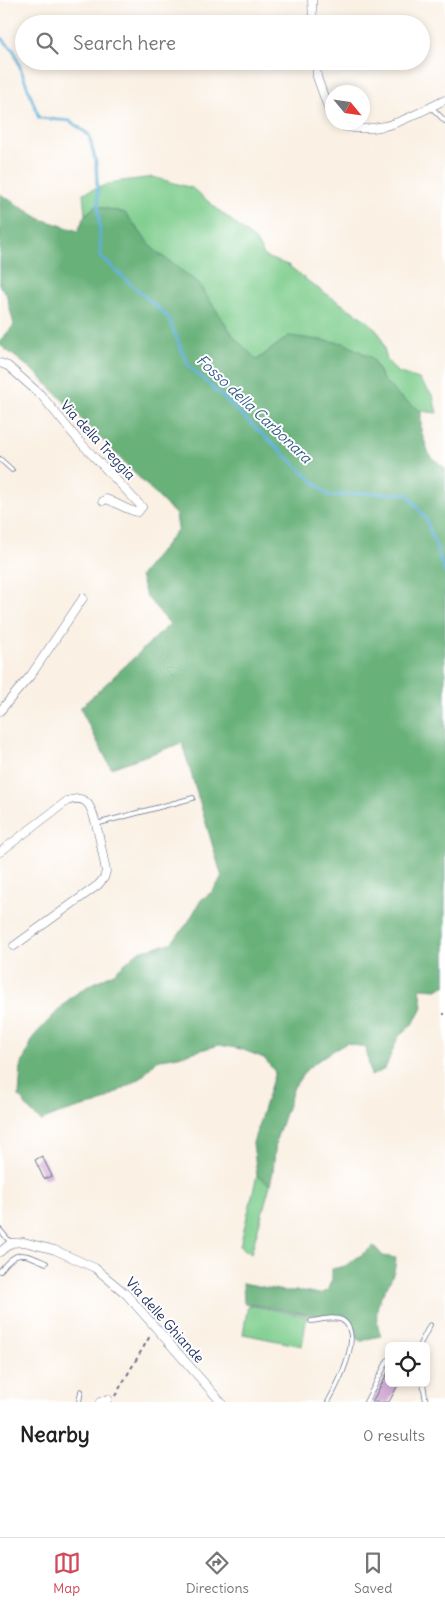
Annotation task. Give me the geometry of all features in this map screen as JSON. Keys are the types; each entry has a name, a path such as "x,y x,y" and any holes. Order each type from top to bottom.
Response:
{"street":[{"path":"312,0 313,15"},
{"path":"317,70 317,77 325,99"},
{"path":"370,127 397,123 445,100"},
{"name":"Via della Treggia","path":"0,362 8,366 41,395 78,440 142,507 141,510 134,512 117,502 106,499 103,501"},
{"path":"0,711 31,675 83,598"},
{"path":"0,852 67,801 78,798 87,802 93,812 106,871 104,878 98,885 14,946"},
{"name":"Via delle Ghiande","path":"11,1243 24,1242 55,1250 95,1268 110,1279 126,1294 221,1402"},
{"path":"0,1252 11,1243"},
{"path":"100,1402 108,1399"}],"lane":[{"path":"430,107 445,121"},
{"path":"0,459 12,470"},
{"path":"96,824 193,798"},
{"path":"0,1230 11,1243"},
{"path":"0,1271 17,1254 26,1254 46,1263"},
{"path":"311,1321 338,1319 346,1323 351,1334 350,1351 328,1402"},
{"path":"421,1342 430,1325"},
{"path":"366,1402 385,1366"},
{"path":"424,1387 426,1402"},
{"path":"79,1402 81,1390"}],"path":[{"path":"108,1399 116,1396 151,1334"}],"green space":[{"path":"153,177 192,188 256,241 265,257 288,265 313,285 369,322 381,336 387,360 397,372 419,379 433,396 437,413 421,411 400,397 383,380 372,358 289,336 257,360 234,337 198,283 153,249 125,213 96,206 85,215 83,193 115,182"},
{"path":"0,194 41,219 78,231 85,215 96,206 125,213 153,249 198,283 234,337 257,360 289,336 344,343 372,358 383,380 400,397 421,411 421,431 430,456 445,468 445,986 436,989 420,988 423,1007 413,1024 398,1037 385,1069 371,1076 366,1048 347,1043 324,1056 307,1069 294,1087 276,1140 270,1185 257,1175 253,1143 275,1072 264,1058 241,1049 219,1045 157,1060 141,1078 97,1104 41,1121 31,1112 19,1096 21,1066 34,1036 70,998 88,986 114,973 139,951 171,943 187,924 201,900 213,891 222,877 182,743 111,768 80,708 170,624 146,596 140,576 178,529 176,515 35,372 0,345 0,341 14,325 6,293 0,287"},
{"path":"257,1175 270,1185 251,1254 240,1246"},
{"path":"374,1246 383,1256 396,1258 391,1279 382,1294 377,1311 377,1322 381,1336 360,1342 346,1315 317,1316 244,1303 243,1283 283,1291 304,1291 319,1294 327,1291 332,1279 332,1269 345,1266"},
{"path":"248,1305 307,1316 302,1346 243,1334"}],"building":[{"path":"42,1156 52,1176 44,1179 35,1160"},
{"path":"385,1378 385,1387 397,1387 389,1402 372,1402"}],"waterway":[{"name":"Fosso della Carbonara","path":"0,36 15,54"},
{"name":"Fosso della Carbonara","path":"21,70 39,118 70,121 89,135 96,163 101,257 168,317 188,365 329,496 360,493 407,494 426,519 445,573"}]}
